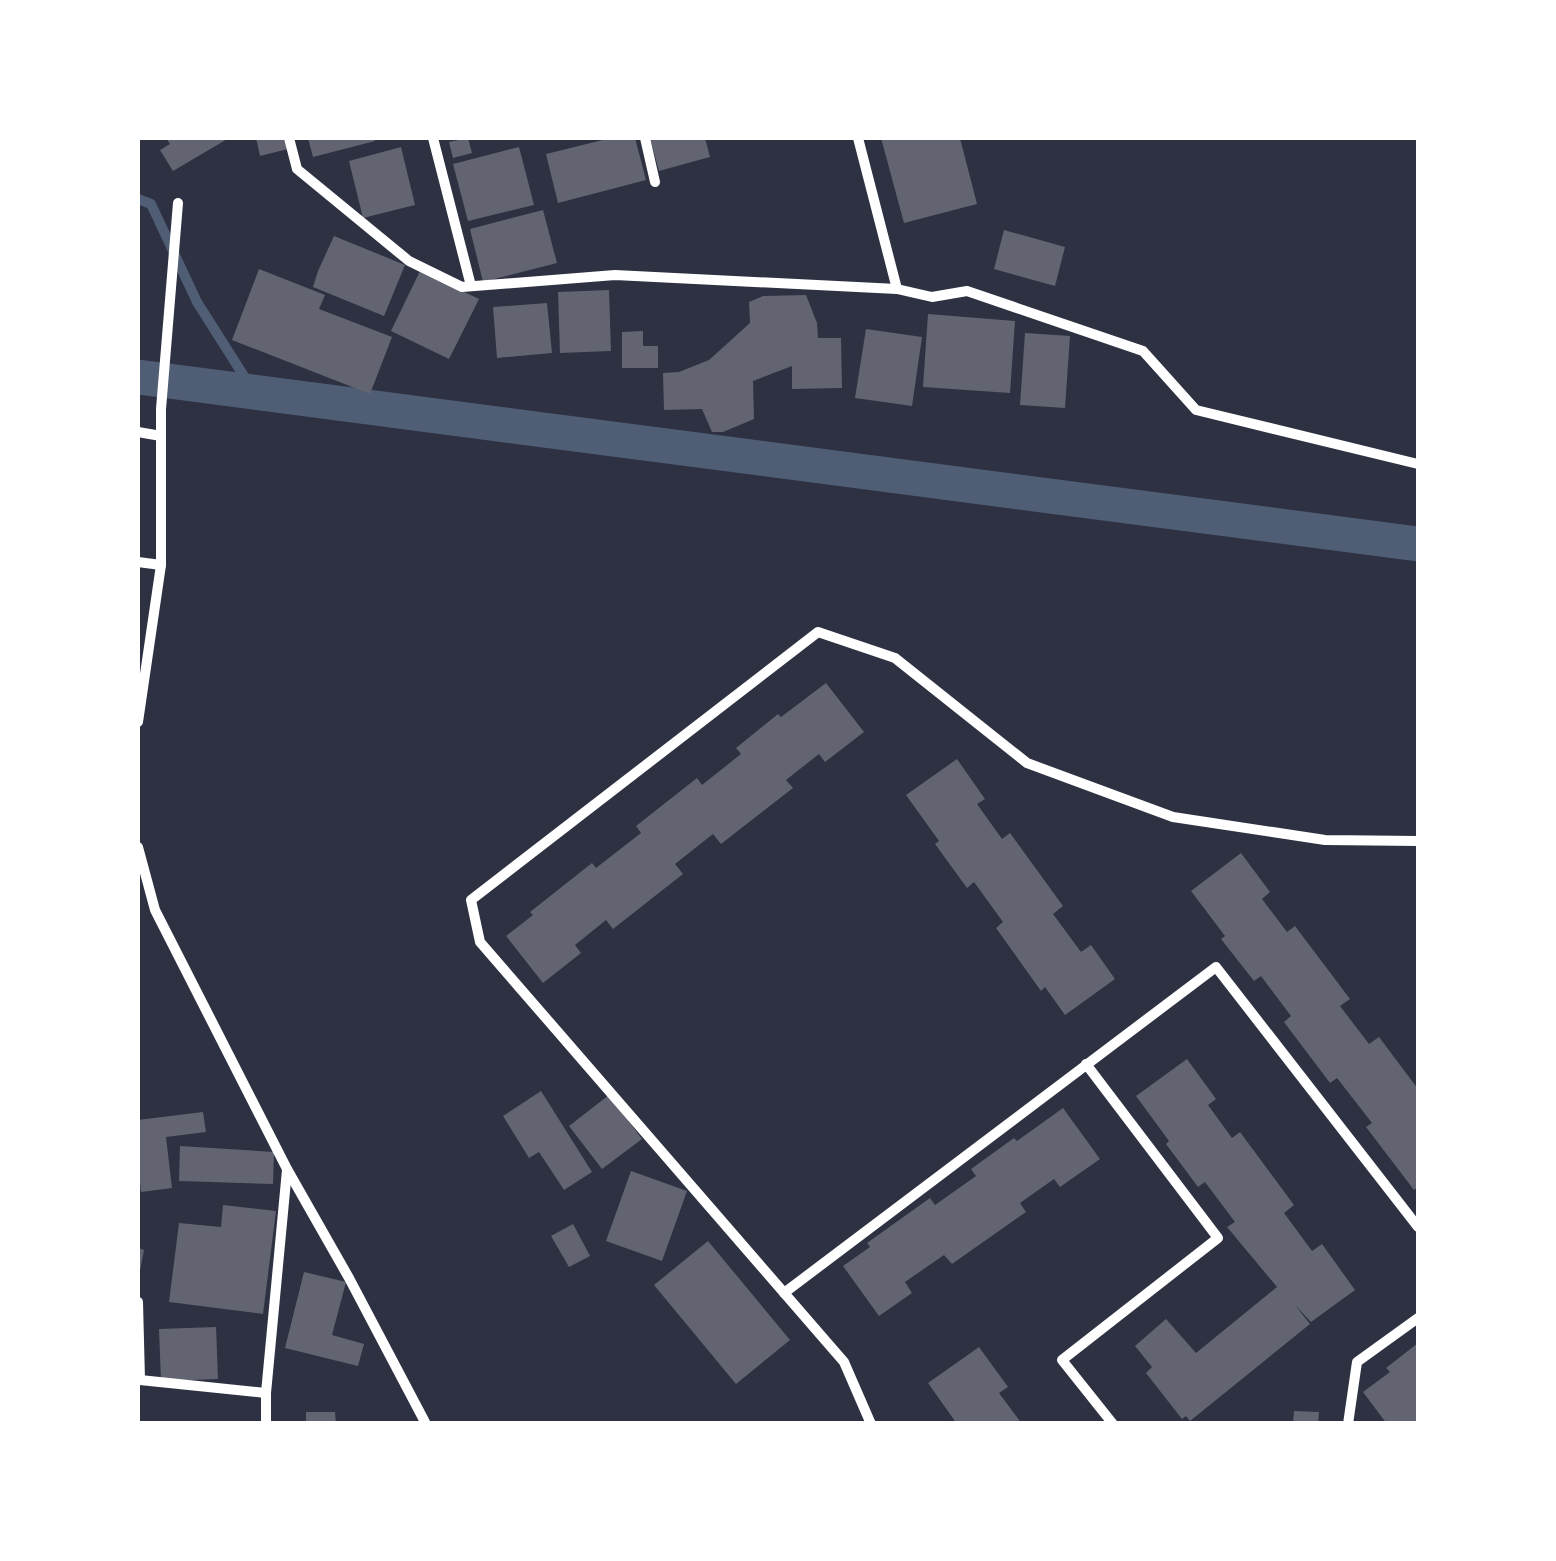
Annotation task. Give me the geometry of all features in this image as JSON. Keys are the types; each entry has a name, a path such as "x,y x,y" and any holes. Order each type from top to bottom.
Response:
{"street":[{"path":"289,138 297,169 409,261 462,287 614,274 897,289 932,297 968,291 1143,352 1196,410 1418,464"},
{"path":"434,138 470,286"},
{"path":"645,138 655,182"},
{"path":"858,138 897,289"},
{"path":"138,722 161,566 161,409 178,203"},
{"path":"138,432 161,436"},
{"path":"138,562 161,566"},
{"path":"871,1424 844,1362 480,942 471,900 818,632 895,658 1027,762 1173,817 1325,840 1418,842"},
{"path":"138,847 155,910 287,1169 426,1424"},
{"path":"784,1293 1216,967 1418,1228"},
{"path":"1086,1064 1218,1238 1062,1360 1113,1424"},
{"path":"266,1424 287,1169"},
{"path":"138,1302 140,1380 266,1393"},
{"path":"1348,1424 1357,1362 1418,1318"}],"building":[{"path":"166,138 229,138 173,171 160,150 170,144"},
{"path":"256,138 285,138 288,149 260,156"},
{"path":"308,138 374,138 375,141 313,157"},
{"path":"468,138 472,153 453,158 449,142"},
{"path":"611,138 635,138 646,180 558,203 546,154"},
{"path":"650,138 705,138 710,157 659,171"},
{"path":"881,138 960,138 977,204 904,223"},
{"path":"401,147 415,205 363,218 349,161"},
{"path":"519,147 534,205 468,221 453,164"},
{"path":"543,210 557,263 483,282 470,229"},
{"path":"1004,230 1065,247 1055,286 994,269"},
{"path":"334,236 405,265 384,316 313,287"},
{"path":"259,269 325,295 319,309 392,337 370,394 232,340"},
{"path":"420,271 479,299 449,359 391,331"},
{"path":"609,290 611,351 560,353 558,292"},
{"path":"806,295 817,323 818,338 841,338 842,388 792,389 792,366 753,381 754,419 723,432 712,432 702,409 664,410 663,373 679,372 709,360 750,323 749,302 763,296"},
{"path":"547,303 552,353 497,358 493,307"},
{"path":"928,314 1015,321 1010,393 923,387"},
{"path":"866,329 922,337 912,406 855,398"},
{"path":"643,331 643,346 658,346 658,368 622,368 622,332"},
{"path":"1025,333 1070,336 1065,408 1020,405"},
{"path":"826,683 864,732 825,762 819,754 786,780 793,788 721,844 713,834 675,864 683,874 613,929 606,920 575,945 581,953 543,983 506,936 592,863 596,868 641,833 636,826 697,778 702,785 741,754 736,748"},
{"path":"957,759 985,799 977,804 1002,839 1010,833 1063,906 1053,914 1081,952 1091,945 1115,979 1065,1015 1045,987 1041,991 996,928 1003,922 974,882 967,888 906,795"},
{"path":"1241,853 1270,892 1262,899 1287,932 1295,926 1350,999 1340,1006 1369,1044 1379,1037 1418,1089 1418,1187 1414,1190 1366,1127 1372,1123 1337,1078 1330,1083 1284,1022 1291,1016 1261,976 1254,981 1191,891"},
{"path":"1187,1059 1216,1099 1208,1105 1232,1138 1240,1132 1294,1205 1284,1213 1312,1251 1322,1244 1355,1290 1311,1322 1295,1305 1310,1324 1190,1421 1186,1416 1182,1419 1146,1373 1152,1367 1135,1346 1166,1319 1196,1353 1277,1287 1227,1227 1235,1222 1205,1182 1198,1187 1136,1096"},
{"path":"541,1091 592,1172 564,1190 539,1152 529,1158 503,1116"},
{"path":"609,1095 642,1139 602,1169 569,1126"},
{"path":"1063,1108 1100,1159 1060,1187 1054,1179 1020,1203 1026,1212 952,1264 944,1255 905,1282 912,1293 879,1316 843,1266 870,1247 867,1243 930,1198 935,1205 976,1176 971,1169"},
{"path":"203,1112 206,1132 166,1137 172,1188 141,1192 138,1120"},
{"path":"180,1146 274,1152 273,1184 179,1181"},
{"path":"631,1171 687,1191 662,1261 606,1241"},
{"path":"223,1205 276,1211 263,1314 169,1302 179,1223 221,1227"},
{"path":"573,1224 590,1256 569,1267 551,1236"},
{"path":"708,1241 790,1340 736,1384 654,1285"},
{"path":"138,1248 144,1250 139,1276 138,1275"},
{"path":"304,1272 346,1282 332,1335 364,1344 358,1366 285,1348"},
{"path":"216,1327 218,1379 161,1381 159,1329"},
{"path":"1418,1343 1418,1424 1387,1424 1363,1392 1390,1372 1386,1368"},
{"path":"979,1347 1008,1387 999,1393 1022,1424 957,1424 928,1383"},
{"path":"1294,1411 1319,1412 1318,1424 1293,1424"},
{"path":"306,1412 335,1412 336,1424 306,1424"}],"waterway":[{"path":"138,199 151,204 197,302 254,392"},
{"path":"138,377 1418,544"}]}
